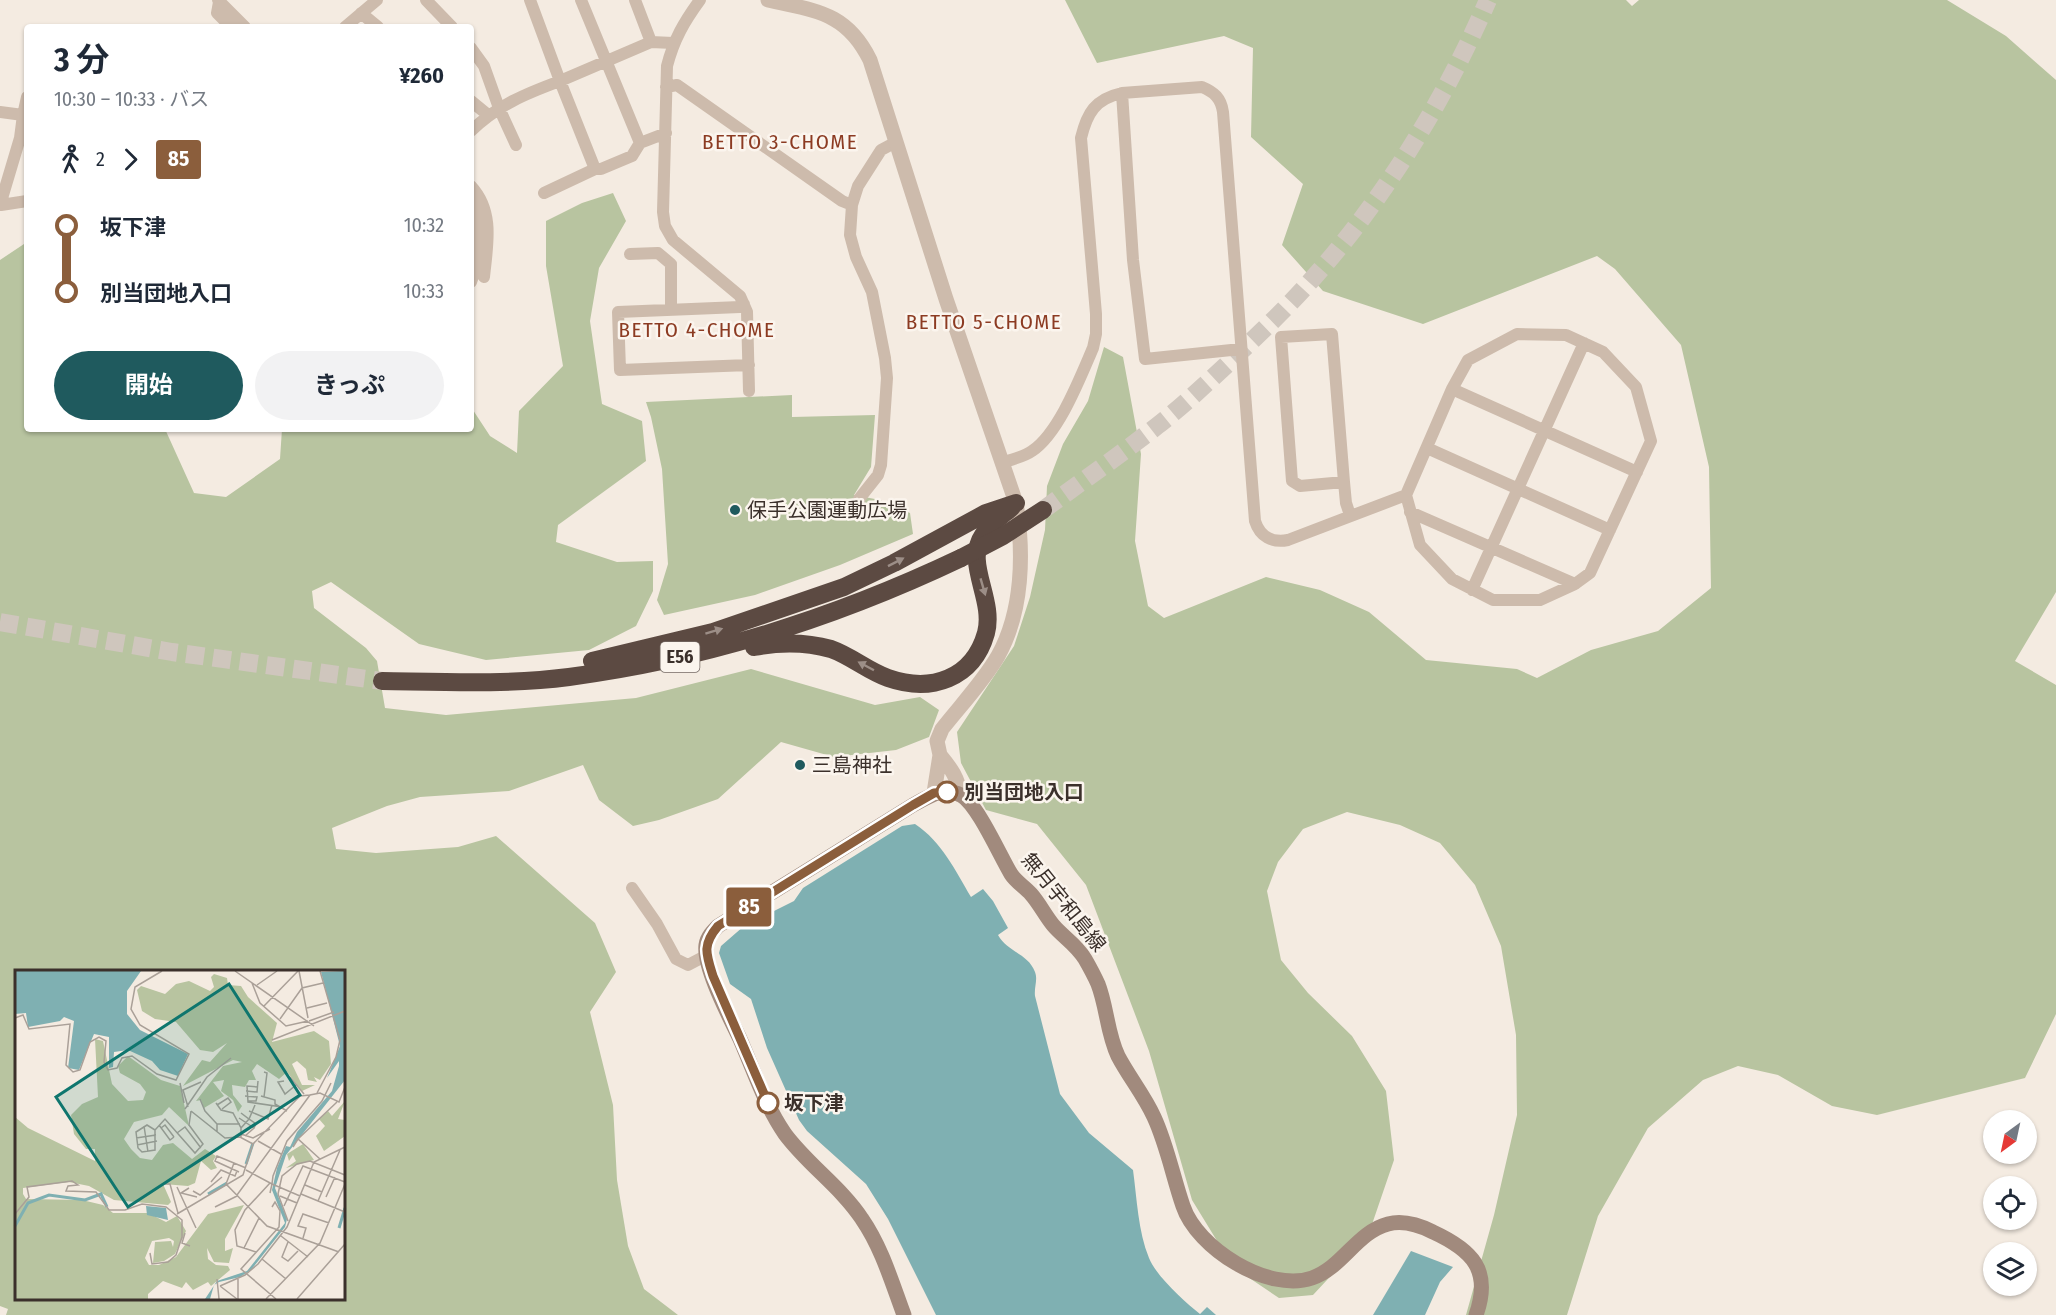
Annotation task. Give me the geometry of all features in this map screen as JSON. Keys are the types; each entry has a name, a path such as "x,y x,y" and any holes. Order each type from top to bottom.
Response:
{"highway":[{"path":"687,656 767,644 804,643 832,650 887,678 909,684 933,684 951,678 968,666 979,651 987,630 987,600 977,565 976,550 983,534 1016,503"},
{"path":"472,682 605,658 713,632 844,587 894,563 986,513 1016,503"},
{"name":"E56","path":"382,681 472,682 568,677 687,656 823,617 893,590 1003,536 1043,510"}],"main road":[{"path":"904,1315 876,1241 862,1218 841,1192 786,1136 777,1120 761,1090 728,1014 706,955 706,944 718,926 934,793 947,792 960,795"},
{"name":"無月宇和島線","path":"960,795 968,801 985,827 1013,877 1031,895 1054,926 1084,957 1098,985 1107,1024 1118,1056 1154,1118 1185,1213 1202,1238 1238,1263 1269,1279 1290,1282 1312,1278 1330,1269 1373,1230 1395,1223 1419,1226 1459,1245 1471,1255 1483,1281 1476,1315"}],"street":[{"path":"349,24 377,0"},
{"path":"426,0 449,24"},
{"path":"530,0 595,169"},
{"path":"581,0 640,143"},
{"path":"634,0 651,42"},
{"path":"700,0 673,43 667,66 663,212 665,226 674,240 740,296 744,304 747,312 749,391"},
{"path":"768,0 813,9 830,16 848,30 862,46 870,60 948,305 1016,503 1021,537 1014,617 1007,639 997,658 942,729 937,741 940,755 934,793"},
{"path":"219,1 217,13 228,24"},
{"path":"219,1 241,24"},
{"path":"361,14 374,24"},
{"path":"474,128 488,115 525,94 651,42 673,43"},
{"path":"474,52 484,66 499,108 516,145"},
{"path":"666,87 677,85 842,201 852,205"},
{"path":"1002,463 1031,452 1044,442 1054,429 1093,348 1096,314 1081,138 1086,119 1096,105 1110,96 1122,93 1202,87 1218,98 1223,112 1257,528 1270,539 1280,542 1406,495"},
{"path":"1122,93 1127,139 1133,260 1145,359 1241,349"},
{"path":"474,103 488,115"},
{"path":"24,110 20,138 1,205 24,201"},
{"path":"0,112 23,115"},
{"path":"544,193 595,169 601,169 632,156 640,143 666,133"},
{"path":"859,506 858,498 878,475 881,465 887,378 872,292 856,257 850,235 852,205 858,186 878,154 896,142"},
{"path":"474,190 483,201 487,220 484,277"},
{"path":"474,212 477,219 474,232 474,274"},
{"path":"630,255 658,253 671,264 671,310"},
{"path":"744,304 740,307 618,312 620,370 749,365"},
{"path":"1344,482 1300,486 1292,481 1281,337 1332,334 1346,503 1350,515"},
{"path":"1517,334 1566,335 1584,343 1604,352 1635,387 1651,441 1590,573 1575,584 1540,600 1493,600 1452,579 1420,545 1406,495 1452,389 1468,360 1517,334"},
{"path":"1472,590 1584,343"},
{"path":"1452,389 1638,472"},
{"path":"1427,448 1610,530"},
{"path":"1410,512 1575,584"},
{"path":"940,755 953,772 960,795"},
{"path":"632,888 657,924 676,959 688,965 706,955"}],"green space":[{"path":"1065,0 1626,0 1632,6 1639,0 1947,0 2006,36 2056,80 2056,592 2015,661 2056,685 2056,1014 2025,1078 1877,1115 1832,1106 1778,1075 1738,1066 1703,1080 1648,1128 1598,1216 1567,1315 1466,1315 1494,1215 1517,1115 1516,1035 1501,946 1475,885 1440,843 1400,825 1347,812 1303,829 1278,862 1267,891 1281,960 1308,993 1352,1036 1386,1091 1394,1160 1368,1236 1313,1295 1279,1298 1233,1267 1192,1200 1149,1051 1086,885 1037,824 986,810 961,763 957,732 1014,646 1030,597 1045,530 1047,486 1063,444 1088,401 1104,347 1123,357 1141,454 1135,541 1148,606 1164,618 1266,577 1320,590 1369,612 1426,660 1517,669 1537,678 1591,650 1658,631 1711,588 1709,467 1681,345 1615,269 1597,256 1423,324 1323,291 1282,245 1303,184 1251,137 1253,48 1224,36 1097,63"},
{"path":"613,193 626,221 599,268 590,321 602,404 642,421 646,461 558,525 556,542 617,562 653,561 653,591 636,626 589,650 486,660 419,644 331,582 312,591 314,608 366,648 377,661 385,708 446,715 636,698 751,669 875,705 920,697 939,710 929,737 896,750 834,757 781,742 718,799 659,820 633,826 599,800 583,765 509,791 420,797 387,806 332,828 336,849 376,853 458,847 496,836 595,923 616,972 590,1012 613,1105 617,1180 628,1246 644,1289 678,1315 6,1315 8,1309 0,1306 0,260 24,244 24,432 166,432 194,493 226,497 280,459 282,432 474,432 474,412 490,436 517,453 519,411 563,366 546,266 546,221 582,203"},
{"path":"792,395 792,417 875,415 871,467 854,495 880,500 910,513 913,534 840,565 755,595 664,615 657,600 668,564 662,469 646,402"}],"water":[{"path":"915,824 925,831 940,848 971,897 983,889 993,901 1008,928 998,935 1032,966 1036,975 1035,996 1060,1094 1089,1133 1133,1170 1142,1237 1153,1265 1172,1288 1200,1314 1207,1307 1216,1315 936,1315 888,1219 866,1184 807,1131 799,1120 767,1048 751,999 730,984 719,953 721,946 744,926 794,901 803,888 902,826"},
{"path":"1411,1251 1453,1267 1440,1282 1425,1315 1373,1315"}],"tunnel":[{"path":"1043,510 1177,410 1266,328 1315,276 1366,213 1412,145 1453,74 1488,0"},
{"path":"0,622 172,652 382,681"}],"bus line":[{"name":"85","path":"768,1103 713,976 706,955 706,944 711,934 718,926 913,805 934,793 947,792"}],"place":[{"name":"保手公園運動広場","path":"735,510"},
{"name":"三島神社","path":"800,765"},
{"name":"別当団地入口","path":"947,792"},
{"name":"坂下津","path":"768,1103"}],"district":[{"name":"BETTO 3-CHOME","path":"780,142"},
{"name":"BETTO 5-CHOME","path":"984,322"},
{"name":"BETTO 4-CHOME","path":"697,330"}]}
